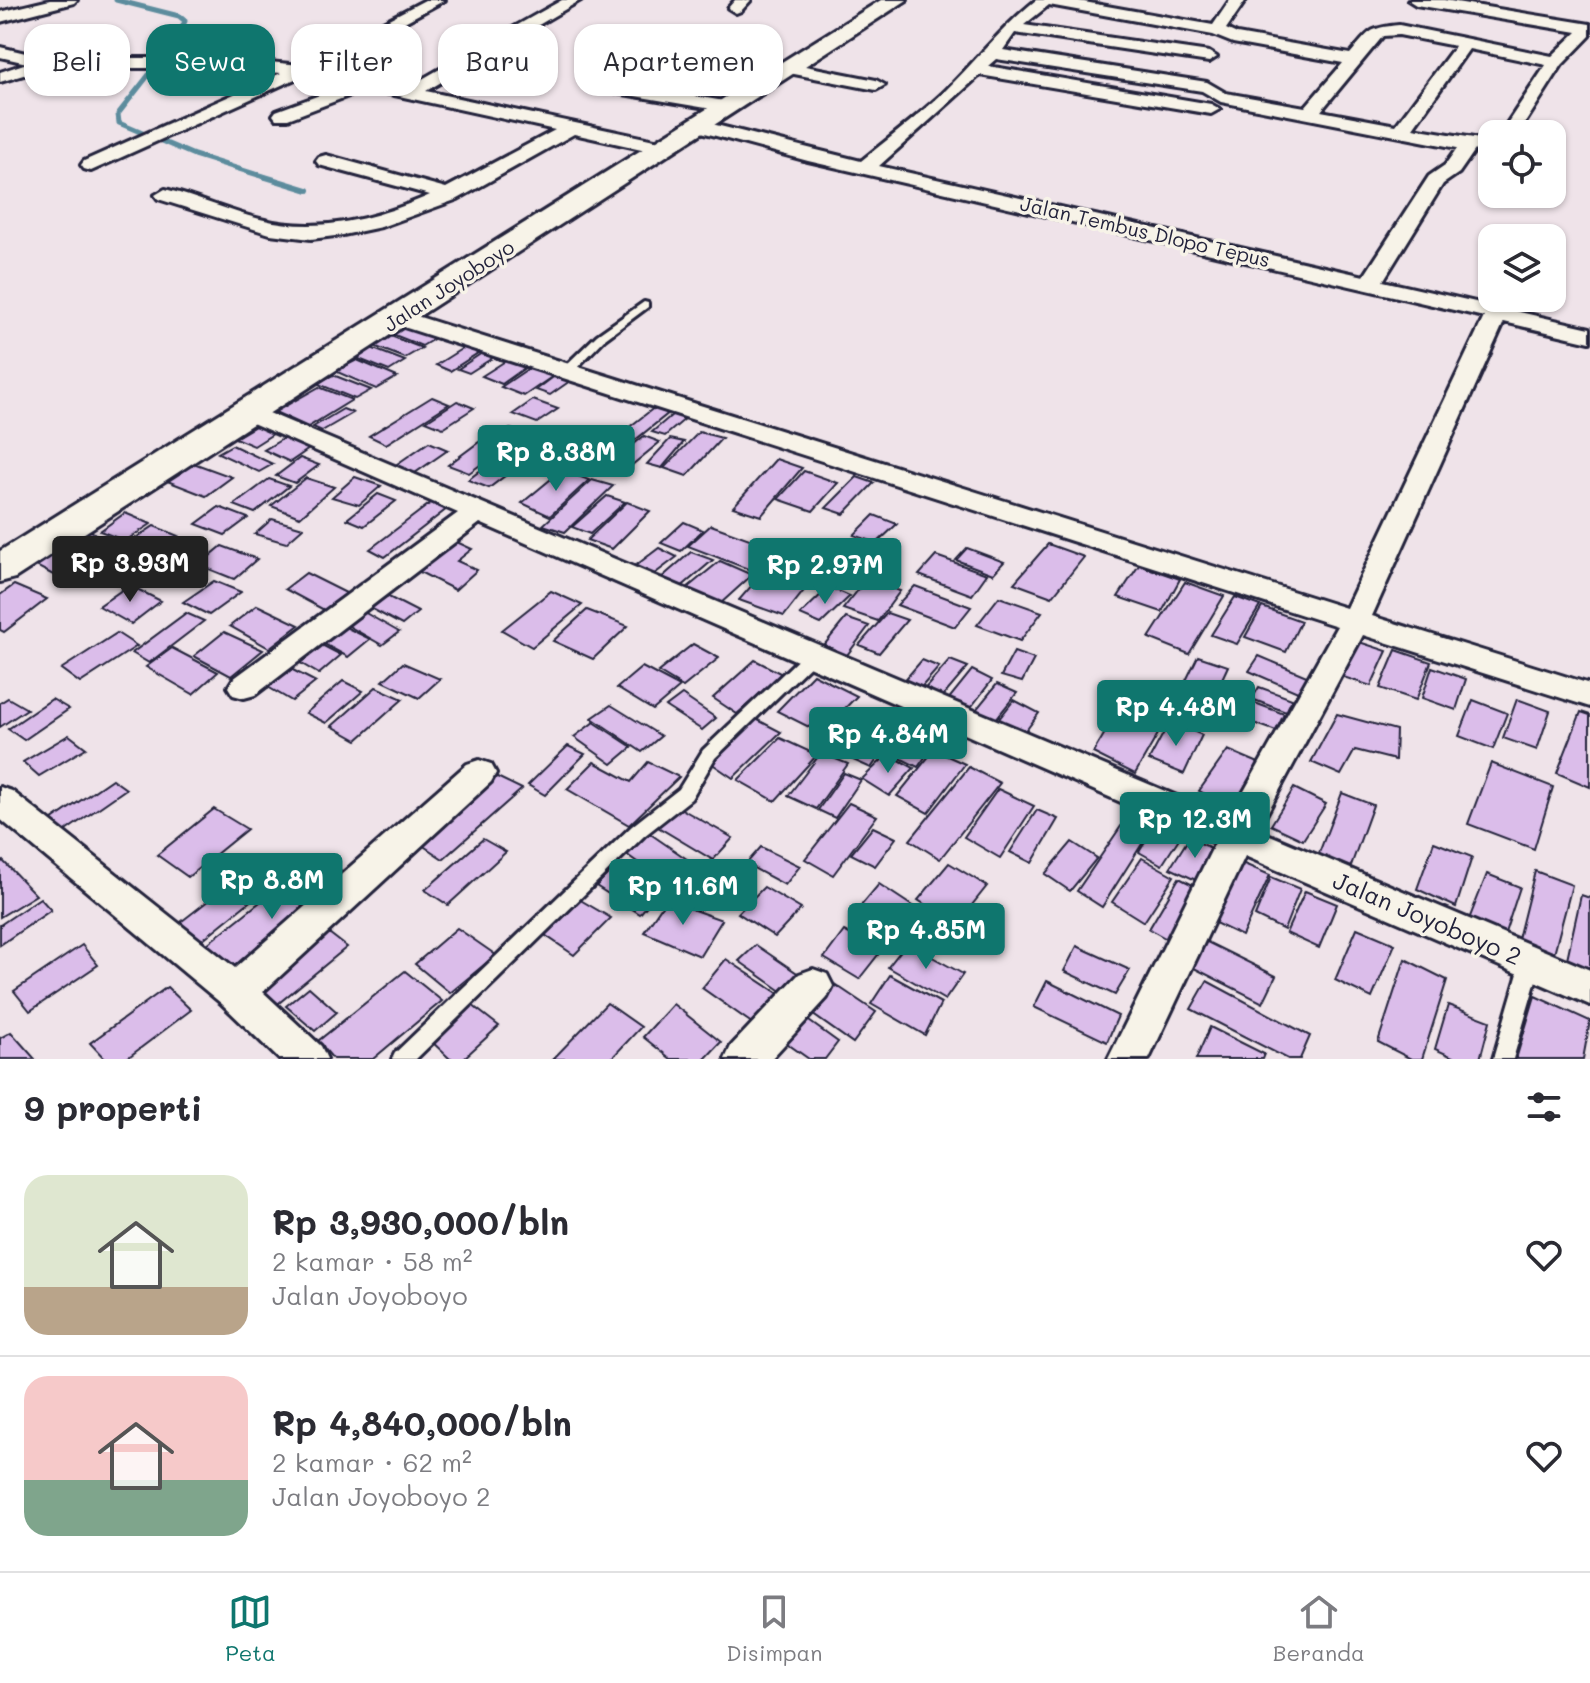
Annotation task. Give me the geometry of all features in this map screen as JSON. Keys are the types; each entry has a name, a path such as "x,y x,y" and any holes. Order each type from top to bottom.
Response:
{"main road":[{"name":"Jalan Joyoboyo","path":"0,569 896,0"}],"street":[{"path":"0,17 69,0"},
{"path":"391,24 437,0"},
{"path":"422,87 573,0"},
{"path":"865,168 977,69 1011,28 1047,0 1353,60"},
{"path":"1112,12 1129,0"},
{"path":"1217,31 1238,0"},
{"path":"1416,0 1467,30 1556,62"},
{"path":"1011,28 1209,57"},
{"path":"1308,115 1353,60 1383,30 1589,29"},
{"path":"1518,120 1556,62 1589,29"},
{"path":"1401,131 1467,30"},
{"path":"0,52 24,58"},
{"path":"992,53 1207,87 1221,97 1478,146"},
{"path":"130,63 177,62 291,69"},
{"path":"790,68 876,85"},
{"path":"977,69 1211,109"},
{"path":"0,77 24,70"},
{"path":"91,165 291,76"},
{"path":"282,115 308,102 338,96"},
{"path":"419,96 664,148"},
{"path":"665,96 730,107"},
{"name":"Jalan Tembus Dlopo Tepus","path":"700,126 865,168 1590,335"},
{"path":"165,195 269,229 310,234 398,217 451,195 572,128"},
{"path":"1371,283 1436,180 1452,169 1469,145"},
{"path":"326,161 451,195"},
{"path":"1128,1059 1236,837 1355,621 1497,313"},
{"path":"399,318 1590,696"},
{"name":"Jalan Joyoboyo 2","path":"250,413 1590,988"},
{"path":"244,687 478,511"},
{"path":"236,992 479,773"},
{"path":"0,800 236,992 307,1059"},
{"path":"745,1059 813,986"}],"lane":[{"path":"567,371 601,337 644,305"},
{"path":"402,1059 638,831 685,794 709,754 813,654"},
{"path":"1503,1059 1531,963"}],"building":[{"path":"407,325 437,337 422,346 392,334"},
{"path":"388,335 422,348 405,358 371,345"},
{"path":"466,346 481,351 450,371 436,365"},
{"path":"371,348 405,361 389,371 354,357"},
{"path":"482,353 494,357 469,373 458,369"},
{"path":"357,360 397,377 376,389 335,371"},
{"path":"507,360 526,367 502,384 482,376"},
{"path":"532,366 556,374 524,396 501,387"},
{"path":"333,375 371,390 355,399 316,383"},
{"path":"556,375 570,381 550,395 536,390"},
{"path":"319,387 352,400 308,427 275,412"},
{"path":"432,397 449,404 386,444 369,436"},
{"path":"533,400 558,409 537,423 513,414"},
{"path":"457,401 474,408 443,428 426,421"},
{"path":"655,407 670,412 629,445 614,439"},
{"path":"343,409 353,413 322,431 313,427"},
{"path":"679,409 692,413 665,436 652,432"},
{"path":"257,425 276,432 254,446 235,438"},
{"path":"510,429 524,433 501,449 487,444"},
{"path":"531,431 549,438 537,446 550,450 535,461 506,450"},
{"path":"699,432 722,438 687,476 664,468"},
{"path":"644,436 660,442 632,465 617,458"},
{"path":"284,438 309,449 290,462 264,450"},
{"path":"670,439 684,442 662,468 647,464"},
{"path":"429,442 448,450 412,475 394,466"},
{"path":"479,442 500,451 469,473 448,465"},
{"path":"232,445 273,464 259,472 218,453"},
{"path":"504,452 526,460 489,488 468,480"},
{"path":"300,458 319,465 295,483 276,476"},
{"path":"776,459 802,468 761,516 733,507"},
{"path":"188,461 232,477 206,496 162,479"},
{"path":"562,470 589,480 550,516 522,503"},
{"path":"804,471 838,483 813,511 778,499"},
{"path":"355,477 381,486 359,505 332,497"},
{"path":"857,477 874,483 844,514 826,508"},
{"path":"306,478 334,487 300,517 271,506"},
{"path":"269,479 289,486 255,513 234,505"},
{"path":"592,480 613,486 565,532 543,525"},
{"path":"378,494 396,501 364,526 347,519"},
{"path":"607,496 625,502 590,534 572,527"},
{"path":"436,499 452,505 385,557 370,549"},
{"path":"627,502 650,511 612,549 587,540"},
{"path":"219,507 248,518 225,535 196,524"},
{"path":"125,513 151,524 125,541 100,531"},
{"path":"874,515 897,524 877,543 854,535"},
{"path":"272,519 303,528 286,543 255,534"},
{"path":"684,522 703,530 681,551 661,543"},
{"path":"711,525 777,549 756,572 688,546"},
{"path":"154,526 178,536 150,556 127,544"},
{"path":"89,530 114,545 92,557 67,543"},
{"path":"448,538 472,549 457,561 477,570 455,590 410,567"},
{"path":"1048,544 1084,557 1052,597 1014,583"},
{"path":"222,546 257,559 234,579 199,565"},
{"path":"659,548 677,557 649,578 631,569"},
{"path":"967,548 1004,562 993,574 956,560"},
{"path":"782,551 824,565 784,616 739,600"},
{"path":"57,552 81,563 59,578 36,566"},
{"path":"691,552 713,560 680,588 660,579"},
{"path":"936,556 987,574 972,595 919,575"},
{"path":"720,561 752,575 720,604 687,588"},
{"path":"1139,565 1180,579 1162,612 1118,597"},
{"path":"306,573 348,594 326,611 285,589"},
{"path":"866,580 900,591 878,621 843,609"},
{"path":"214,581 241,592 209,615 183,602"},
{"path":"1185,582 1224,596 1189,654 1149,638"},
{"path":"14,585 47,599 4,632 0,630 0,595"},
{"path":"129,585 161,601 131,624 99,606"},
{"path":"915,586 971,607 955,627 897,605"},
{"path":"829,587 850,596 821,624 800,615"},
{"path":"377,591 418,612 402,625 361,603"},
{"path":"551,591 582,605 532,647 502,630"},
{"path":"999,597 1042,612 1020,641 977,625"},
{"path":"1235,597 1260,606 1237,644 1211,635"},
{"path":"257,605 299,625 269,648 230,626"},
{"path":"355,607 399,632 382,645 338,620"},
{"path":"1262,607 1301,621 1286,652 1245,637"},
{"path":"587,610 628,626 593,659 553,641"},
{"path":"186,613 204,621 149,663 132,653"},
{"path":"887,613 907,620 879,653 859,645"},
{"path":"846,618 869,626 844,659 820,650"},
{"path":"335,622 370,639 348,657 313,638"},
{"path":"224,632 263,650 231,676 194,656"},
{"path":"117,633 137,646 80,683 61,669"},
{"path":"312,640 341,655 319,674 290,657"},
{"path":"1353,640 1387,651 1371,686 1337,675"},
{"path":"693,644 719,658 683,687 658,672"},
{"path":"172,648 218,672 193,694 146,667"},
{"path":"1396,650 1431,662 1416,700 1380,688"},
{"path":"1014,652 1034,659 1022,682 1001,676"},
{"path":"1198,656 1228,666 1208,709 1177,699"},
{"path":"1259,656 1309,677 1300,693 1249,671"},
{"path":"755,660 782,674 737,714 713,698"},
{"path":"922,660 939,667 918,691 901,684"},
{"path":"950,660 968,667 940,700 922,692"},
{"path":"403,663 440,679 419,698 383,681"},
{"path":"285,666 316,682 292,701 261,683"},
{"path":"642,667 680,687 653,710 617,688"},
{"path":"1432,667 1466,679 1456,710 1422,698"},
{"path":"972,670 992,680 965,715 943,706"},
{"path":"813,674 857,696 821,733 777,711"},
{"path":"343,681 363,691 326,723 306,713"},
{"path":"997,684 1017,693 996,719 975,711"},
{"path":"376,687 403,699 357,740 332,726"},
{"path":"1259,687 1292,699 1286,712 1252,699"},
{"path":"1131,689 1173,708 1135,774 1093,753"},
{"path":"682,695 716,718 702,730 666,707"},
{"path":"8,698 27,709 0,727 0,703"},
{"path":"52,699 69,709 24,740 8,729"},
{"path":"1517,699 1550,711 1537,750 1503,738"},
{"path":"1014,700 1039,713 1022,736 995,724"},
{"path":"1247,700 1284,714 1276,731 1237,717"},
{"path":"1473,700 1507,713 1493,749 1459,736"},
{"path":"611,705 661,736 642,752 592,718"},
{"path":"1581,712 1590,715 1590,787 1557,773"},
{"path":"910,714 945,729 918,767 882,749"},
{"path":"1337,714 1396,730 1395,760 1355,750 1341,775 1311,762"},
{"path":"754,718 781,732 733,778 708,761"},
{"path":"1170,721 1202,735 1184,774 1149,760"},
{"path":"594,722 632,747 612,764 574,737"},
{"path":"69,735 86,748 39,776 23,762"},
{"path":"780,738 817,755 775,801 738,780"},
{"path":"855,739 883,751 871,768 842,755"},
{"path":"568,746 585,754 545,795 528,785"},
{"path":"934,750 965,764 928,813 897,796"},
{"path":"1228,750 1268,767 1237,811 1199,791"},
{"path":"821,753 848,764 816,809 788,796"},
{"path":"888,754 914,768 889,796 862,779"},
{"path":"594,762 631,782 648,762 679,777 629,825 567,789"},
{"path":"1491,763 1553,787 1534,849 1468,824"},
{"path":"969,767 1000,783 940,859 910,840"},
{"path":"844,773 861,780 835,818 818,810"},
{"path":"493,775 522,789 443,859 416,841"},
{"path":"112,779 126,789 57,837 45,825"},
{"path":"1294,788 1326,804 1303,840 1271,825"},
{"path":"998,789 1034,806 1000,858 964,837"},
{"path":"1342,793 1373,805 1348,874 1316,861"},
{"path":"849,803 877,816 833,875 805,859"},
{"path":"678,807 733,838 713,860 658,827"},
{"path":"214,809 247,829 188,877 157,855"},
{"path":"1037,810 1058,819 1032,863 1010,852"},
{"path":"1130,813 1154,825 1102,907 1077,891"},
{"path":"1156,825 1180,837 1162,865 1139,852"},
{"path":"873,827 896,838 875,866 851,854"},
{"path":"649,833 700,868 676,890 626,854"},
{"path":"1189,838 1220,852 1202,883 1170,868"},
{"path":"483,839 506,852 448,905 425,890"},
{"path":"1072,842 1097,858 1070,891 1045,874"},
{"path":"1434,842 1472,857 1456,907 1417,889"},
{"path":"761,847 800,866 785,885 746,864"},
{"path":"1142,858 1174,876 1144,922 1112,902"},
{"path":"313,860 348,884 233,983 197,952"},
{"path":"3,861 36,895 0,917 0,863"},
{"path":"1237,861 1270,875 1242,936 1209,920"},
{"path":"618,863 660,890 640,914 596,886"},
{"path":"949,863 987,886 956,925 918,900"},
{"path":"249,869 269,886 192,948 173,928"},
{"path":"1535,871 1572,885 1553,957 1517,943"},
{"path":"1487,874 1520,887 1502,942 1466,927"},
{"path":"1271,877 1300,889 1284,930 1255,916"},
{"path":"1179,878 1203,890 1174,943 1149,929"},
{"path":"879,884 947,929 927,952 859,908"},
{"path":"764,887 801,909 775,937 738,913"},
{"path":"1305,891 1337,904 1319,948 1286,933"},
{"path":"1581,895 1590,898 1590,978 1565,968"},
{"path":"40,898 51,910 0,945 0,925"},
{"path":"577,898 611,918 574,955 542,933"},
{"path":"666,900 722,920 700,956 644,932"},
{"path":"457,928 496,955 450,993 415,964"},
{"path":"1357,928 1395,944 1372,998 1335,980"},
{"path":"325,930 347,947 274,1007 256,986"},
{"path":"844,931 881,951 859,979 824,958"},
{"path":"1203,940 1276,976 1263,1003 1190,966"},
{"path":"907,943 963,974 945,1000 888,967"},
{"path":"82,945 98,965 30,1011 14,991"},
{"path":"756,945 800,975 783,992 739,961"},
{"path":"1077,946 1130,970 1115,995 1064,971"},
{"path":"726,959 782,996 756,1026 702,988"},
{"path":"1405,959 1447,980 1422,1059 1411,1059 1378,1042"},
{"path":"405,971 442,1001 373,1059 333,1059 318,1041"},
{"path":"890,975 941,1003 925,1035 871,1004"},
{"path":"827,979 876,1012 853,1043 802,1007"},
{"path":"1047,981 1118,1016 1107,1042 1034,1007"},
{"path":"1207,981 1310,1036 1300,1059 1288,1059 1191,1009"},
{"path":"167,987 191,1010 126,1059 105,1059 90,1043"},
{"path":"309,987 337,1012 315,1031 286,1006"},
{"path":"1535,996 1590,1021 1583,1059 1516,1059"},
{"path":"468,1002 499,1026 463,1059 450,1059 429,1039"},
{"path":"607,1003 641,1027 611,1059 553,1059"},
{"path":"673,1004 721,1042 705,1059 671,1059 643,1037"},
{"path":"1448,1005 1490,1021 1480,1059 1457,1059 1435,1049"},
{"path":"795,1011 838,1042 825,1059 809,1059 775,1035"},
{"path":"1210,1027 1264,1054 1262,1059 1196,1059"},
{"path":"11,1032 35,1059 0,1059 0,1038"}],"waterway":[{"path":"116,0 179,16 185,21 177,39 118,114 119,123 194,155 265,177"},
{"path":"259,175 308,190"}]}
